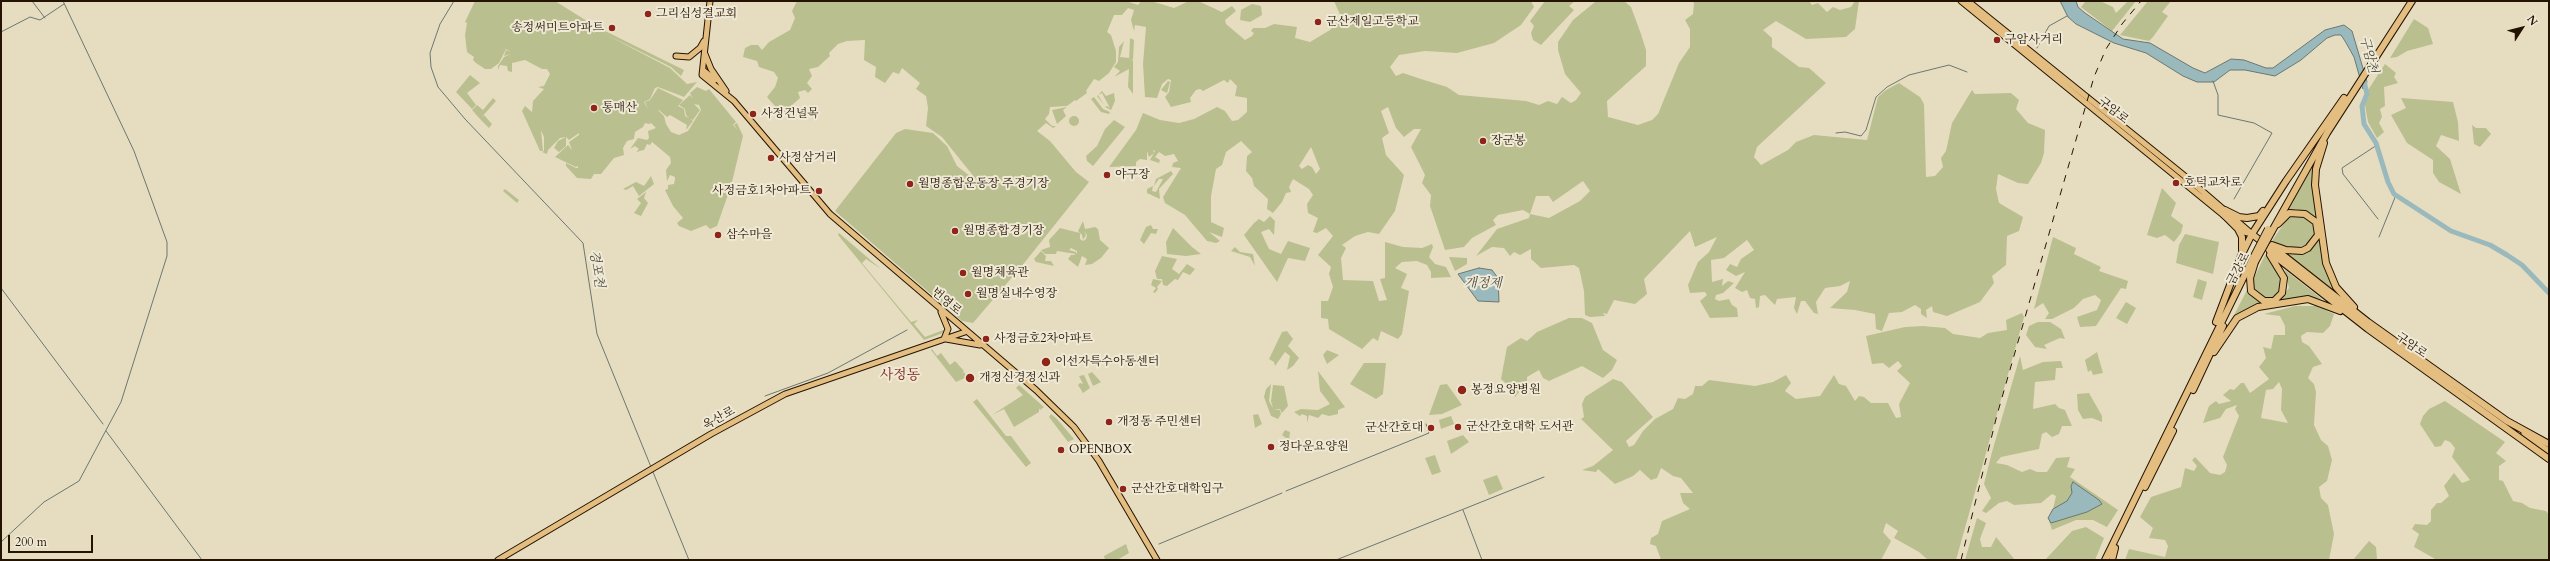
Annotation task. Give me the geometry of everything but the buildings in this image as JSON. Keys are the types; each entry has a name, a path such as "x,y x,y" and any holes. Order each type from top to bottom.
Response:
{"highway":[{"name":"금강로","path":"2104,560 2270,230 2346,99 2408,1"},
{"name":"금강로","path":"2371,60 2412,1"},
{"path":"2224,212 2239,217 2254,218 2259,216 2346,99"},
{"path":"2346,99 2319,157 2315,184 2326,263 2330,274 2336,287 2370,326"},
{"path":"2191,385 2241,256 2273,199"},
{"path":"2224,212 2238,229 2242,237 2241,256"},
{"path":"2254,261 2250,278 2251,291 2264,302 2274,301 2282,293 2284,278 2267,246 2274,244 2286,250 2302,251 2308,248 2318,236 2316,222 2311,216 2298,212 2289,213 2270,230"},
{"name":"구암로","path":"2252,234 2267,246 2274,248 2370,326 2549,459"},
{"name":"금강로","path":"2108,560 2207,361 2228,313 2254,261"},
{"path":"2207,361 2237,318 2246,311 2297,299 2319,301 2370,326"},
{"name":"구암로","path":"2370,326 2507,421"},
{"path":"2507,421 2549,444"},
{"path":"2112,560 2115,548"}],"main road":[{"path":"710,1 703,72 723,87"},
{"name":"구암로","path":"1961,1 2224,212"},
{"name":"구암로","path":"1968,1 2224,212 2244,232 2252,234"},
{"path":"676,56 689,58 700,48 706,38"},
{"path":"704,51 711,69 734,101"},
{"name":"번영로","path":"703,72 734,101 830,214 965,332 1036,390 1074,427 1099,461 1157,560"},
{"path":"941,310 948,327 944,339 963,341 983,346"},
{"name":"옥산로","path":"498,560 663,465 711,434 785,394 965,332"},
{"name":"구암로","path":"2507,421 2549,451"}],"green space":[{"path":"475,1 555,1 595,26 684,70 681,76 671,67 601,32 670,68 687,84 697,82 684,97 658,87 655,88 650,99 644,102 648,109 645,102 650,100 658,88 683,100 678,106 684,109 685,116 689,118 686,115 685,109 679,105 690,95 693,99 690,93 697,87 706,91 709,89 736,122 733,125 738,130 734,125 737,123 743,136 731,186 717,226 710,229 706,225 691,231 679,226 677,223 683,218 673,206 665,190 668,189 668,185 674,184 675,179 675,177 670,175 667,181 666,170 671,163 670,157 652,142 650,145 647,144 644,150 636,152 639,149 635,146 630,149 638,138 647,140 649,138 648,131 656,128 651,123 645,123 643,127 635,132 634,139 627,141 623,148 624,155 614,158 601,174 594,174 591,179 577,178 566,166 566,163 576,168 578,168 578,166 576,167 555,157 568,145 572,150 569,142 579,135 579,133 569,140 566,137 560,138 548,150 547,154 542,152 544,151 544,137 541,130 543,151 540,151 522,111 525,106 532,112 533,101 544,89 538,87 544,86 550,74 547,69 542,69 525,60 512,63 512,72 508,71 507,66 500,65 498,70 498,66 504,57 511,54 504,56 506,50 511,52 506,49 499,63 491,69 485,69 476,63 473,60 474,57 467,52 465,35 467,23 465,22","holes":["694,104 699,105 701,110 688,131 679,135 671,132 666,124 664,116 659,110 667,117 670,115 687,125 686,130 693,121 690,119 693,120 700,110"]},
{"path":"797,1 1126,1 1138,5 1141,1 1151,1 1174,8 1189,1 1198,1 1222,12 1232,6 1236,11 1225,20 1226,24 1245,40 1254,33 1251,31 1253,28 1265,28 1274,24 1297,27 1295,38 1310,42 1330,30 1341,17 1334,1 1531,1 1534,7 1521,25 1494,43 1457,53 1425,51 1399,55 1390,67 1396,76 1403,73 1447,87 1459,95 1526,101 1539,105 1548,101 1557,104 1562,97 1571,103 1576,100 1581,93 1565,74 1558,50 1558,42 1573,20 1595,2 1624,1 1631,7 1641,34 1646,50 1646,66 1607,101 1608,117 1638,125 1652,120 1658,114 1679,63 1690,47 1690,29 1685,20 1693,14 1694,3 1692,1 1809,1 1812,5 1818,3 1827,12 1833,7 1840,10 1851,7 1855,1 1859,1 1855,29 1846,37 1806,39 1776,21 1763,30 1772,38 1772,47 1799,67 1809,68 1826,83 1757,147 1754,157 1761,165 1788,150 1796,142 1814,135 1867,140 1878,97 1886,90 1899,83 1920,97 1924,104 1926,177 1935,176 1943,167 1941,158 1946,151 1952,123 1972,90 1975,94 2011,93 2019,100 2016,109 2028,123 2045,130 2044,153 2041,163 2028,184 2018,183 1998,174 1996,189 1999,203 2023,217 2019,231 2007,236 2006,265 1992,276 1994,283 1980,302 1947,316 1933,312 1932,306 1926,310 1927,318 1921,314 1921,309 1915,305 1902,312 1889,313 1882,331 1876,329 1875,314 1855,310 1830,308 1847,292 1850,281 1840,286 1825,288 1816,302 1818,314 1814,313 1805,301 1801,301 1797,314 1794,308 1796,297 1777,299 1775,305 1765,295 1760,296 1759,307 1756,308 1755,299 1750,298 1747,290 1742,292 1735,288 1745,272 1736,276 1726,270 1730,264 1737,267 1741,259 1754,250 1747,240 1724,258 1711,260 1712,282 1723,279 1722,286 1728,281 1734,283 1723,293 1716,295 1715,299 1719,301 1729,299 1732,305 1737,308 1738,317 1710,318 1700,301 1707,295 1705,292 1690,293 1688,285 1698,262 1709,252 1717,237 1695,247 1690,231 1644,279 1647,294 1635,304 1614,300 1607,314 1603,313 1605,316 1590,317 1585,315 1584,291 1579,268 1574,265 1541,268 1531,259 1531,249 1520,255 1514,252 1510,256 1504,248 1492,247 1476,256 1497,229 1529,218 1530,214 1523,210 1498,215 1493,220 1496,225 1472,238 1464,247 1445,250 1430,206 1431,195 1422,183 1425,175 1411,147 1421,129 1414,129 1404,137 1396,128 1388,107 1381,111 1389,133 1382,138 1386,155 1404,175 1395,211 1379,234 1368,232 1355,236 1342,245 1346,248 1341,258 1343,280 1373,281 1379,301 1387,300 1380,279 1385,278 1385,242 1403,247 1422,248 1432,244 1433,247 1429,257 1435,264 1446,267 1451,277 1431,278 1431,272 1427,265 1417,261 1402,262 1395,268 1407,274 1401,288 1409,291 1402,334 1398,339 1381,331 1378,341 1373,338 1362,349 1329,329 1328,319 1321,318 1321,301 1328,301 1333,287 1329,274 1331,267 1318,255 1333,236 1326,228 1317,233 1313,232 1318,218 1308,213 1307,204 1313,195 1309,189 1293,179 1289,187 1291,192 1286,193 1282,202 1273,213 1267,209 1268,199 1254,186 1252,178 1246,171 1247,156 1252,152 1241,141 1226,152 1222,165 1216,169 1211,196 1211,222 1224,228 1222,237 1209,232 1220,241 1216,243 1207,241 1185,215 1165,203 1163,197 1181,168 1172,167 1173,163 1178,161 1174,154 1165,156 1159,152 1155,157 1160,160 1159,163 1150,160 1154,153 1149,157 1147,151 1147,160 1140,159 1136,162 1136,166 1109,167 1136,130 1143,113 1160,120 1179,123 1194,119 1217,107 1225,111 1232,121 1238,120 1247,112 1247,98 1235,96 1237,86 1230,79 1228,83 1224,80 1203,91 1200,89 1196,90 1190,98 1191,102 1171,107 1165,97 1169,92 1171,80 1168,79 1162,84 1157,98 1145,97 1143,64 1146,27 1135,25 1134,31 1131,20 1134,10 1128,8 1122,15 1114,15 1107,32 1111,35 1116,51 1116,62 1109,73 1099,81 1094,79 1086,91 1087,93 1076,101 1075,100 1067,106 1050,107 1049,114 1045,119 1052,126 1056,126 1053,128 1046,123 1037,131 1050,141 1076,172 1089,182 1025,262 973,323 962,321 835,211 896,133 905,129 933,133 947,146 957,166 979,183 942,137 926,126 928,108 926,96 916,89 920,83 902,68 899,74 893,72 885,83 875,77 876,67 864,60 865,40 847,41 838,44 829,53 830,56 818,67 809,69 812,76 807,83 812,89 808,93 805,90 798,92 800,98 782,114 767,97 775,87 778,78 774,72 759,67 757,61 743,57 745,48 751,45 758,45 762,50 769,42 790,30 795,18 792,11","holes":["1311,147 1320,169 1316,174 1312,167 1308,165 1302,169 1299,166","1583,181 1590,191 1580,201 1549,218 1530,214 1536,196 1549,196 1553,202"]},
{"path":"1545,1 1575,1 1569,6 1574,10 1541,45 1533,40 1531,33 1534,26 1530,21"},
{"path":"2086,1 2100,1 2113,7 2116,13 2128,1 2136,1 2112,31 2081,7"},
{"path":"2148,1 2171,1 2162,12 2168,16 2153,37 2149,41 2120,35"},
{"path":"1252,4 1261,6 1262,15 1250,22 1240,20 1241,10"},
{"path":"2414,19 2428,28 2433,44 2407,51 2397,57 2390,58"},
{"path":"1130,38 1134,40 1133,59 1131,61 1133,60 1133,94 1128,87 1129,69 1114,77 1120,71 1114,67 1118,62 1119,47 1124,41 1120,57 1129,58 1129,62"},
{"path":"2385,64 2396,73 2394,77 2398,83 2384,87 2385,106 2380,109 2382,117 2379,123 2384,132 2377,138 2368,122 2365,105 2368,90"},
{"path":"470,75 480,83 467,93 476,105 472,109 456,92"},
{"path":"1168,81 1170,82 1167,93 1161,90"},
{"path":"1102,91 1106,96 1114,93 1115,101 1111,110 1105,107 1107,106 1110,108 1102,93 1098,95"},
{"path":"1094,97 1103,109 1110,112 1109,114 1101,112 1091,99"},
{"path":"493,98 496,101 480,119 472,110 477,105 483,110"},
{"path":"2401,98 2453,102 2458,122 2459,141 2441,135 2436,146 2450,159 2461,194 2439,182 2433,173 2433,160 2407,143 2391,115 2406,108"},
{"path":"1067,107 1063,110 1066,116 1057,124 1052,110"},
{"path":"484,115 492,124 489,128 480,119"},
{"path":"1072,116 1076,116 1078,117 1078,125 1072,126 1069,123 1069,119"},
{"path":"1114,120 1125,127 1093,166 1087,161 1086,156 1097,146 1105,129"},
{"path":"2472,125 2476,128 2486,128 2491,134 2480,147 2474,144"},
{"path":"566,137 566,146 559,152 554,148 558,141"},
{"path":"2313,166 2317,219 2309,213 2295,209 2284,214"},
{"path":"1171,171 1173,174 1159,189 1160,199 1147,193 1147,189 1153,186 1152,191 1156,192 1163,179 1159,179 1154,186 1156,179"},
{"path":"651,176 654,184 639,196 633,186 626,190 623,189 636,182 644,186"},
{"path":"2162,188 2176,203 2171,216 2183,225 2181,233 2174,242 2165,235 2157,238 2147,235"},
{"path":"505,189 519,200 517,203 503,191"},
{"path":"646,192 644,198 648,203 641,216 634,213 641,203 637,199"},
{"path":"2300,214 2314,224 2314,237 2307,246 2289,248 2272,241 2289,216"},
{"path":"1270,216 1275,221 1274,235 1269,229 1261,232 1269,249 1281,254 1288,241 1310,248 1305,261 1288,258 1277,282 1244,235 1259,219 1264,222"},
{"path":"1083,221 1085,229 1095,227 1098,229 1100,240 1109,248 1101,258 1092,264 1085,265 1087,259 1082,256 1078,267 1068,259 1071,255 1076,254 1057,251 1056,254 1045,254 1041,250 1050,247 1049,240 1060,228 1080,233 1078,231","holes":["1084,231 1087,235 1086,239 1083,241 1080,239 1080,233 1083,240 1086,235","1071,248 1077,251 1076,254 1076,252 1069,250"]},
{"path":"1151,225 1153,229 1158,229 1156,234 1151,233 1144,244 1140,240 1146,227"},
{"path":"1173,228 1201,254 1186,256 1167,254 1166,242"},
{"path":"839,233 881,269 866,259 862,263 911,322 918,320 914,324 925,337 946,329 943,333 924,340 838,235"},
{"path":"2185,234 2219,242 2213,274 2176,263 2179,245"},
{"path":"2053,237 2076,248 2074,254 2101,267 2099,271 2128,281 2126,289 2121,288 2096,326 2080,327 2077,317 2097,310 2101,300 2095,295 2083,299 2074,308 2052,319 2045,319 2049,313 2043,303 2034,309"},
{"path":"2319,238 2323,265 2331,284 2342,299 2280,251 2304,252"},
{"path":"1235,247 1240,252 1253,254 1255,266 1250,257 1231,251"},
{"path":"1041,251 1046,256 1045,261 1051,261 1054,266 1036,262 1034,259"},
{"path":"2265,255 2272,261 2282,275 2282,288 2276,298 2263,299 2256,294 2252,285"},
{"path":"1162,256 1177,259 1172,269 1179,274 1187,264 1195,269 1190,275 1183,272 1178,280 1175,279 1167,286 1163,285 1162,279 1157,279 1155,271"},
{"path":"1449,257 1467,258 1467,264 1455,271"},
{"path":"2285,270 2322,299 2302,297 2279,301 2289,288"},
{"path":"1153,279 1162,281 1157,287 1158,289 1155,293 1153,292 1156,288 1151,285"},
{"path":"2198,279 2207,282 2202,300 2193,297"},
{"path":"2247,290 2266,303 2240,313 2232,319"},
{"path":"2126,302 2136,308 2127,324 2116,318"},
{"path":"2295,306 2317,306 2334,314 2330,326 2323,333 2307,332 2301,336 2302,342 2309,346 2322,364 2313,367 2308,378 2314,384 2316,392 2314,425 2321,440 2328,446 2332,460 2327,481 2319,487 2321,498 2328,505 2334,534 2329,560 2125,560 2129,549 2165,557 2168,546 2165,540 2149,538 2153,528 2140,517 2151,497 2181,487 2185,468 2194,471 2197,466 2192,460 2195,457 2210,473 2220,475 2225,472 2227,465 2223,457 2239,416 2235,409 2237,405 2226,409 2220,418 2203,423 2209,406 2216,401 2219,404 2231,401 2223,395 2230,389 2234,390 2241,383 2244,383 2250,393 2269,379 2259,367 2266,358 2263,347 2271,349 2274,335 2285,335 2285,326 2280,316 2264,314","holes":["2279,382 2282,389 2281,410 2288,423 2261,418 2266,390 2273,389"]},
{"path":"2022,313 2024,317 1956,560 1928,560 1919,552 1894,538 1898,531 1886,523 1883,532 1891,541 1881,560 1661,560 1656,546 1650,544 1651,538 1658,534 1662,521 1690,509 1683,503 1680,493 1693,493 1681,478 1673,476 1661,468 1657,478 1651,480 1640,470 1633,476 1615,484 1598,469 1596,472 1582,470 1593,466 1613,450 1581,419 1584,417 1582,404 1585,397 1613,379 1622,382 1653,417 1626,441 1629,447 1634,445 1643,431 1655,419 1673,409 1678,398 1685,399 1693,394 1695,386 1702,386 1709,380 1755,386 1773,382 1786,375 1791,383 1785,391 1796,399 1820,396 1834,375 1839,384 1846,386 1855,401 1859,396 1864,397 1871,403 1888,403 1896,418 1901,417 1899,404 1910,383 1897,371 1902,366 1898,361 1889,368 1883,363 1872,364 1866,336 1905,327 1923,326 1945,328 1953,334 1980,338 1988,333 2007,330 2006,320"},
{"path":"1569,318 1582,318 1592,323 1603,350 1617,360 1612,370 1603,378 1582,366 1549,381 1543,378 1539,370 1527,377 1527,382 1515,397 1510,387 1501,379 1507,347 1521,338 1527,341 1537,332"},
{"path":"2038,322 2050,322 2061,329 2065,339 2060,338 2044,345 2047,349 2035,347 2026,335 2029,326"},
{"path":"1287,331 1293,339 1288,346 1299,358 1293,366 1287,370 1290,356 1285,352 1275,366 1274,362 1269,359 1282,332"},
{"path":"932,349 937,356 941,353 950,365 955,361 964,371 961,374 964,372 967,377 956,382 931,350"},
{"path":"1327,350 1339,355 1327,364 1323,355"},
{"path":"2097,352 2103,373 2093,375 2091,370 2088,372 2085,360"},
{"path":"2020,356 2023,370 2043,362 2061,361 2063,368 2056,368 2055,380 2035,382 2033,409 2055,404 2059,408 2065,410 2072,426 2062,426 2059,434 2052,437 2046,432 2042,434 2039,449 2001,457 1996,463 2007,465 2022,472 2030,469 2037,472 2047,472 2056,458 2070,457 2067,467 2075,469 2070,477 2118,510 2107,527 2093,520 2076,520 2052,530 2048,518 2053,509 2056,496 2052,494 2041,503 2014,505 2007,501 1999,503 1986,513 1982,511 1991,498 1984,484"},
{"path":"1364,363 1386,363 1383,394 1376,399 1350,384"},
{"path":"1318,371 1345,407 1338,410 1338,414 1329,416 1322,414 1318,418 1309,415 1307,423 1307,416 1302,414 1300,416 1294,412 1301,409 1318,410 1330,404 1320,391"},
{"path":"1092,372 1101,382 1093,386 1088,374"},
{"path":"1084,375 1090,388 1083,393 1078,385 1080,383 1083,384 1079,376"},
{"path":"1271,384 1269,401 1273,408 1271,401 1273,385 1284,386 1288,406 1282,413 1280,409 1274,410 1280,410 1281,414 1278,419 1271,416 1264,397 1266,389"},
{"path":"1447,384 1462,405 1442,414 1429,415 1440,385"},
{"path":"1019,385 1044,407 1040,410 1039,408 1039,412 1014,427 1004,409 992,415 1023,395 1016,388"},
{"path":"2089,393 2102,416 2102,422 2092,418 2083,419 2078,410 2077,394"},
{"path":"977,399 1006,436 1011,436 1031,463 1026,467 973,402"},
{"path":"2445,401 2505,442 2496,453 2506,461 2499,466 2499,480 2503,481 2513,501 2522,503 2530,508 2546,511 2549,515 2549,560 2437,560 2414,547 2419,534 2412,529 2415,524 2427,525 2431,521 2431,510 2437,503 2441,503 2449,496 2444,486 2454,473 2462,483 2470,480 2452,457 2455,448 2450,442 2445,440 2441,446 2435,447 2420,424 2423,416 2429,409"},
{"path":"1051,414 1074,439 1068,442 1049,417"},
{"path":"1258,414 1262,424 1255,428 1253,415"},
{"path":"1451,416 1454,424 1441,429 1439,420"},
{"path":"1285,430 1290,432 1289,441 1284,443 1286,438 1282,435"},
{"path":"1463,435 1469,442 1451,454 1447,441"},
{"path":"1435,455 1441,472 1432,475 1425,458"},
{"path":"1497,475 1503,489 1489,495 1483,480"},
{"path":"1977,518 1986,523 1980,539 1982,547 1991,547 1996,537 2015,560 1965,560"},
{"path":"2086,527 2104,538 2095,560 2045,560 2072,531"},
{"path":"2369,541 2376,547 2377,559 2411,560 2353,560"},
{"path":"1126,544 1129,553 1117,560 1105,560 1104,556"}],"water":[{"path":"2060,1 2076,1 2078,7 2085,13 2123,39 2150,43 2193,68 2205,73 2231,59 2244,60 2266,68 2273,68 2325,30 2344,25 2352,31 2367,82 2363,89 2354,57 2341,35 2335,35 2327,38 2301,60 2275,76 2245,70 2230,70 2214,82 2197,82 2183,76 2146,53 2114,43 2076,24 2068,17"},
{"name":"개정제","path":"1479,268 1492,270 1498,278 1499,302 1478,301 1458,274"},
{"path":"2073,482 2099,500 2102,504 2087,512 2051,523 2048,518 2053,509 2067,501 2072,493 2071,486"}],"waterway":[{"path":"32,1 45,18"},
{"path":"1,542 44,502 79,481 121,402 167,256 167,242 134,151 63,1"},
{"name":"경포천","path":"454,1 440,24 430,53 431,67 438,87 465,119 583,243 597,334 651,467"},
{"path":"1,32 30,17 40,20 64,4"},
{"path":"2037,48 2049,26 2067,16"},
{"path":"1836,133 1845,132 1861,136 1866,130 1876,97 1887,87 1909,75 1949,65 1967,72"},
{"path":"2213,81 2218,95 2218,115 2254,123 2272,133 2234,199"},
{"name":"구암천","path":"2364,81 2367,94 2362,106 2364,124 2376,143 2388,182 2394,194 2451,231 2490,245 2507,255 2522,265 2549,293"},
{"path":"2377,145 2342,168 2343,174 2378,219"},
{"path":"2379,237 2396,195"},
{"path":"1,288 103,424"},
{"path":"765,396 828,373 907,330"},
{"path":"1286,491 1429,433 1426,424"},
{"path":"106,431 202,560"},
{"name":"경포천","path":"653,472 689,560"},
{"path":"1336,560 1544,477"},
{"path":"1159,544 1282,493"},
{"path":"1463,510 1482,560"}],"railway":[{"path":"1961,560 1997,415 2094,77 2106,49 2122,24 2141,1"}],"place":[{"name":"그리심성결교회","path":"648,14"},
{"name":"군산제일고등학교","path":"1318,22"},
{"name":"송정써미트아파트","path":"612,28"},
{"name":"구암사거리","path":"1997,40"},
{"name":"통매산","path":"594,108"},
{"name":"사정건널목","path":"753,114"},
{"name":"장군봉","path":"1483,141"},
{"name":"사정삼거리","path":"771,158"},
{"name":"야구장","path":"1107,175"},
{"name":"호덕교차로","path":"2176,183"},
{"name":"월명종합운동장 주경기장","path":"910,184"},
{"name":"사정금호1차아파트","path":"819,191"},
{"name":"월명종합경기장","path":"955,231"},
{"name":"삼수마을","path":"718,235"},
{"name":"월명체육관","path":"963,273"},
{"name":"월명실내수영장","path":"968,294"},
{"name":"사정금호2차아파트","path":"986,339"},
{"name":"이선자특수아동센터","path":"1046,362"},
{"name":"개정신경정신과","path":"970,378"},
{"name":"봉정요양병원","path":"1462,390"},
{"name":"개정동 주민센터","path":"1109,422"},
{"name":"군산간호대학 도서관","path":"1458,427"},
{"name":"군산간호대","path":"1431,428"},
{"name":"정다운요양원","path":"1271,447"},
{"name":"OPENBOX","path":"1061,450"},
{"name":"군산간호대학입구","path":"1123,489"}],"district":[{"name":"사정동","path":"900,376"}]}
